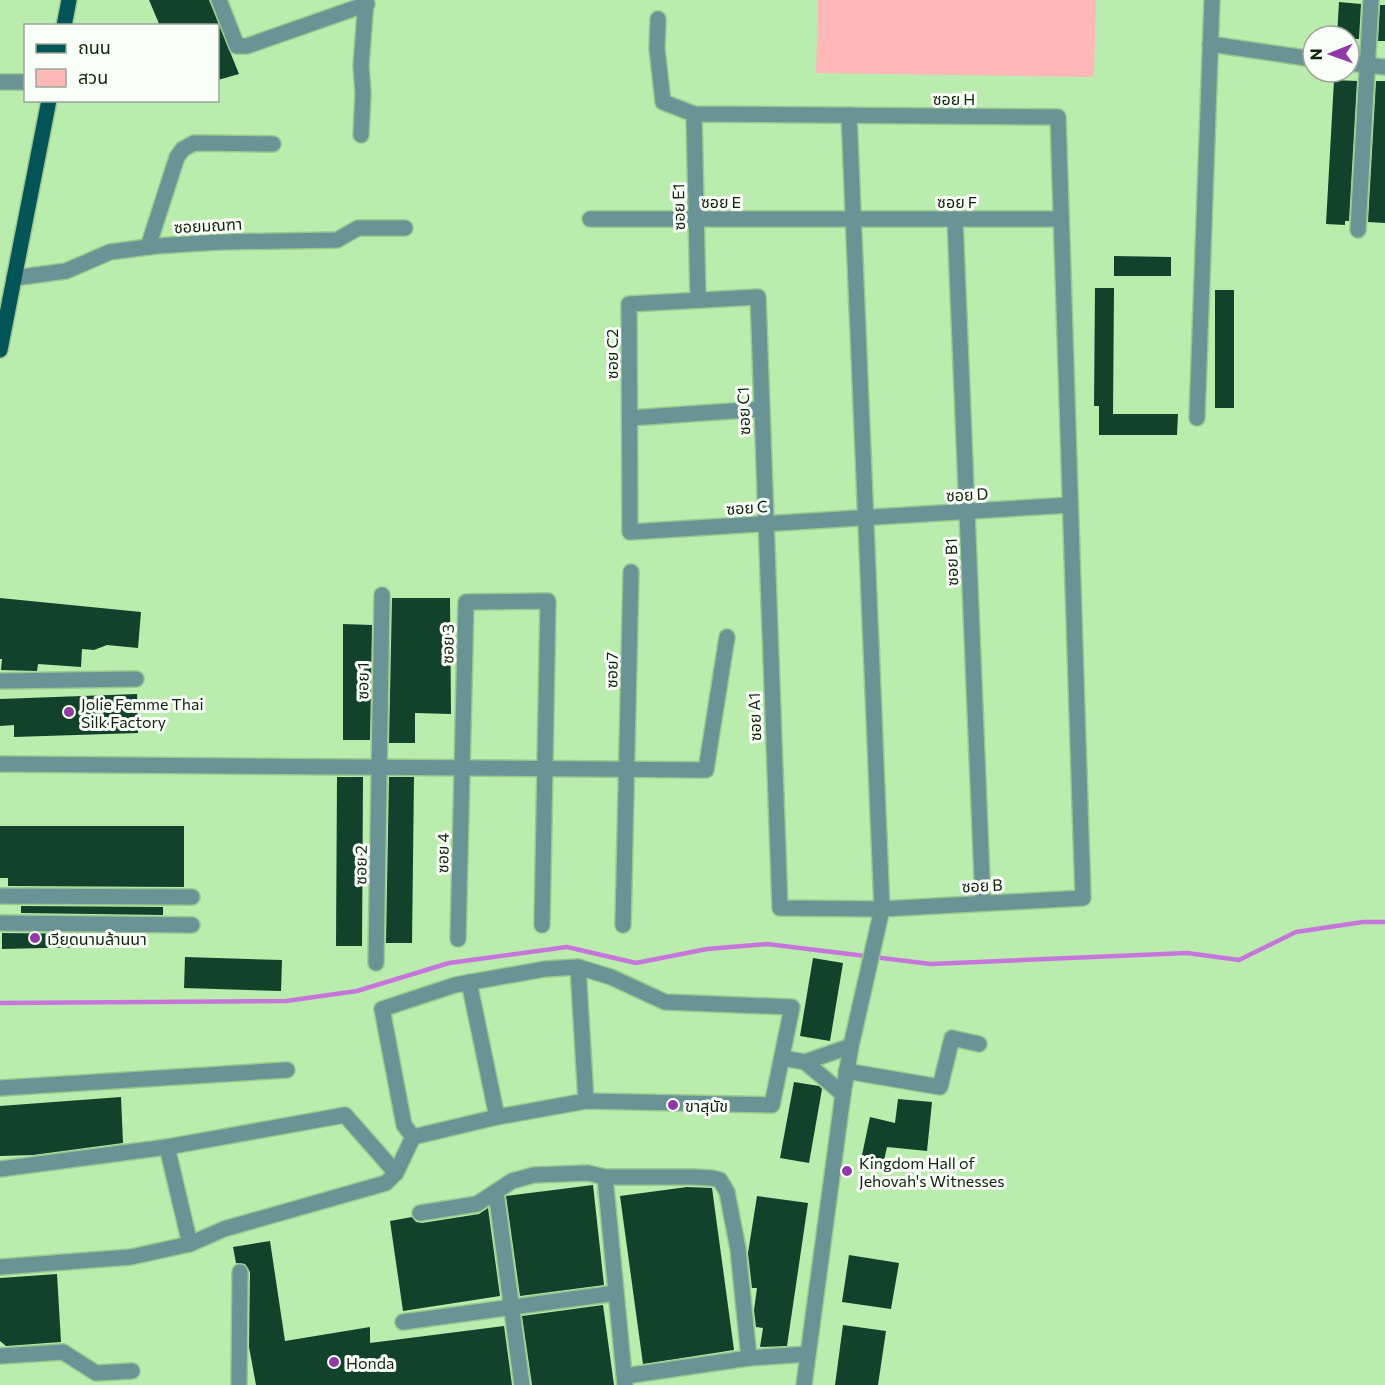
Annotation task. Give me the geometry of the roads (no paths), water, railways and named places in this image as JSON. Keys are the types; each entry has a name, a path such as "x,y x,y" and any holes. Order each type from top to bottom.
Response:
{"main road":[{"path":"64,24 69,0"},
{"path":"0,350 49,102"}],"street":[{"path":"219,0 237,46 247,46 366,2 361,66 363,93 361,135"},
{"path":"1197,418 1212,0"},
{"path":"1358,230 1371,0"},
{"path":"658,19 657,49 663,102 694,114"},
{"path":"1210,44 1301,57"},
{"path":"1361,64 1385,67"},
{"path":"0,82 24,82"},
{"name":"ซอย H","path":"694,114 1058,117 1061,219"},
{"name":"ซอย E1","path":"694,114 698,300"},
{"path":"804,1385 846,1071 882,909 849,115"},
{"path":"148,247 177,157 183,149 194,143 273,144"},
{"name":"ซอย E","path":"590,219 853,219"},
{"name":"ซอย F","path":"853,219 1061,219"},
{"name":"ซอย B1","path":"955,219 983,903"},
{"path":"1061,219 1070,505"},
{"name":"ซอยมณฑา","path":"14,279 66,271 110,252 148,247 219,242 337,240 358,228 405,228"},
{"name":"ซอย C2","path":"630,532 629,304 758,297"},
{"name":"ซอย C1","path":"758,297 765,524"},
{"path":"630,418 761,409"},
{"name":"ซอย D","path":"865,518 1070,505"},
{"name":"ซอย B","path":"780,908 882,909 1083,898 1070,505"},
{"name":"ซอย C","path":"630,532 865,518"},
{"name":"ซอย A1","path":"765,524 780,908"},
{"name":"ซอย7","path":"623,925 631,572"},
{"name":"ซอย 1","path":"379,768 382,595"},
{"name":"ซอย 3","path":"462,768 466,602 548,601 545,769"},
{"path":"0,765 706,770 728,637"},
{"path":"0,681 136,679"},
{"name":"ซอย 2","path":"376,963 379,768"},
{"name":"ซอย 4","path":"458,939 462,768"},
{"path":"542,925 545,769"},
{"path":"0,896 192,897"},
{"path":"0,923 192,925"},
{"path":"578,967 586,1101"},
{"path":"578,967 611,978 665,1002 792,1007 772,1106 586,1101 497,1117 413,1137 404,1125 382,1009 455,985 545,969 578,967"},
{"path":"469,982 497,1117"},
{"path":"846,1071 940,1087 952,1038 978,1044"},
{"path":"782,1058 805,1062 851,1046"},
{"path":"805,1062 843,1094"},
{"path":"0,1088 287,1070"},
{"path":"0,1169 167,1147 345,1115 396,1173"},
{"path":"0,1267 131,1257 190,1244 234,1226 386,1184 396,1173 413,1137"},
{"path":"167,1147 190,1244"},
{"path":"420,1213 477,1204 512,1181 534,1175 588,1173 605,1177 693,1177 720,1180 727,1192 735,1230 749,1358"},
{"path":"605,1177 625,1380 749,1358 808,1354"},
{"path":"496,1192 522,1385"},
{"path":"239,1385 240,1272"},
{"path":"403,1322 616,1293"},
{"path":"0,1356 63,1352 96,1373 132,1371"}],"waterway":[{"path":"0,1003 286,1001 357,991 449,963 567,947 636,963 707,949 767,944 931,964 1187,953 1239,960 1296,932 1363,922 1385,922"}],"place":[{"name":"Jolie Femme Thai Silk Factory","path":"69,712"},
{"name":"เวียดนามล้านนา","path":"35,938"},
{"name":"ขาสุนัข","path":"673,1105"},
{"name":"Kingdom Hall of Jehovah's Witnesses","path":"847,1171"},
{"name":"Honda","path":"334,1362"}]}
